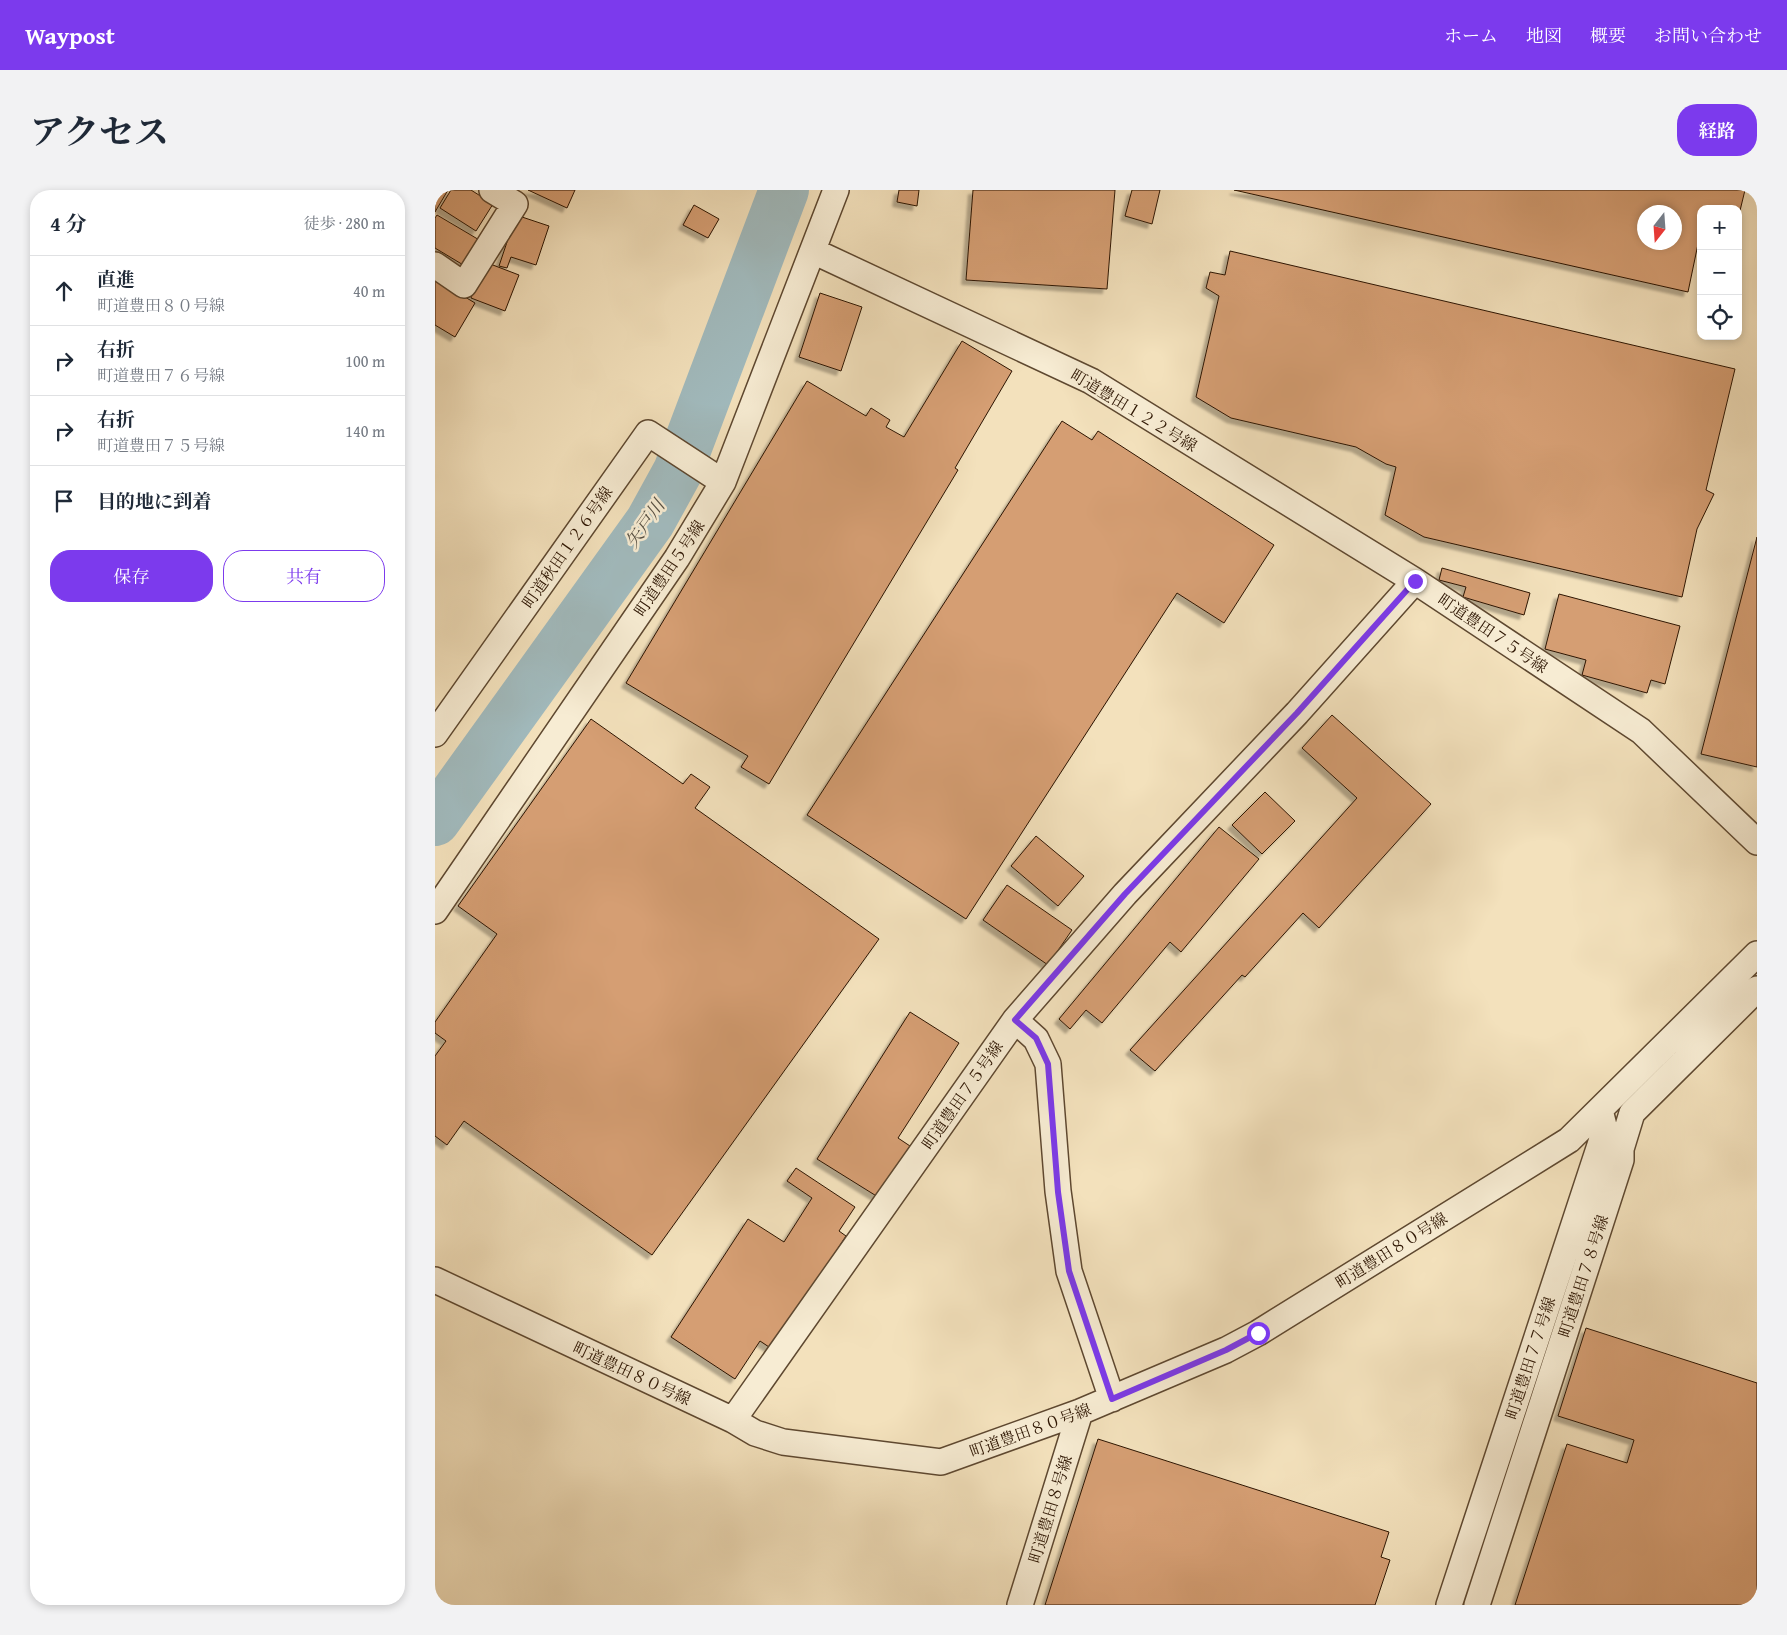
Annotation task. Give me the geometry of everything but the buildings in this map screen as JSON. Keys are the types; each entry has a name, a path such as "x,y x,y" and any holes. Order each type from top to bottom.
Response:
{"street":[{"path":"435,265 464,284 515,204 492,190"},
{"name":"町道豊田５号線","path":"435,911 677,558 723,482 836,190"},
{"name":"町道豊田１２２号線","path":"813,251 1091,381 1415,581"},
{"name":"町道秋田１２６号線","path":"435,734 648,433 723,482"},
{"name":"町道豊田７５号線","path":"733,1420 1015,1020 1125,894 1297,713 1415,581 1641,731 1757,842"},
{"name":"町道豊田８０号線","path":"435,1280 733,1420 755,1433 783,1442 941,1462 1080,1412 1226,1350 1258,1333 1569,1140 1757,954"},
{"name":"町道豊田７８号線","path":"1477,1605 1618,1169 1633,1114 1757,988"},
{"path":"1015,1020 1036,1038 1048,1064 1058,1192 1069,1271 1112,1399"},
{"name":"町道豊田７７号線","path":"1449,1605 1605,1130 1600,1110"},
{"name":"町道豊田８号線","path":"1020,1605 1080,1412"}],"waterway":[{"name":"矢戸川","path":"435,821 650,522 678,471 784,190"}],"route":[{"path":"1258,1333 1226,1350 1112,1399 1069,1271 1058,1192 1048,1064 1036,1038 1015,1020 1125,894 1297,713 1415,581"}]}
